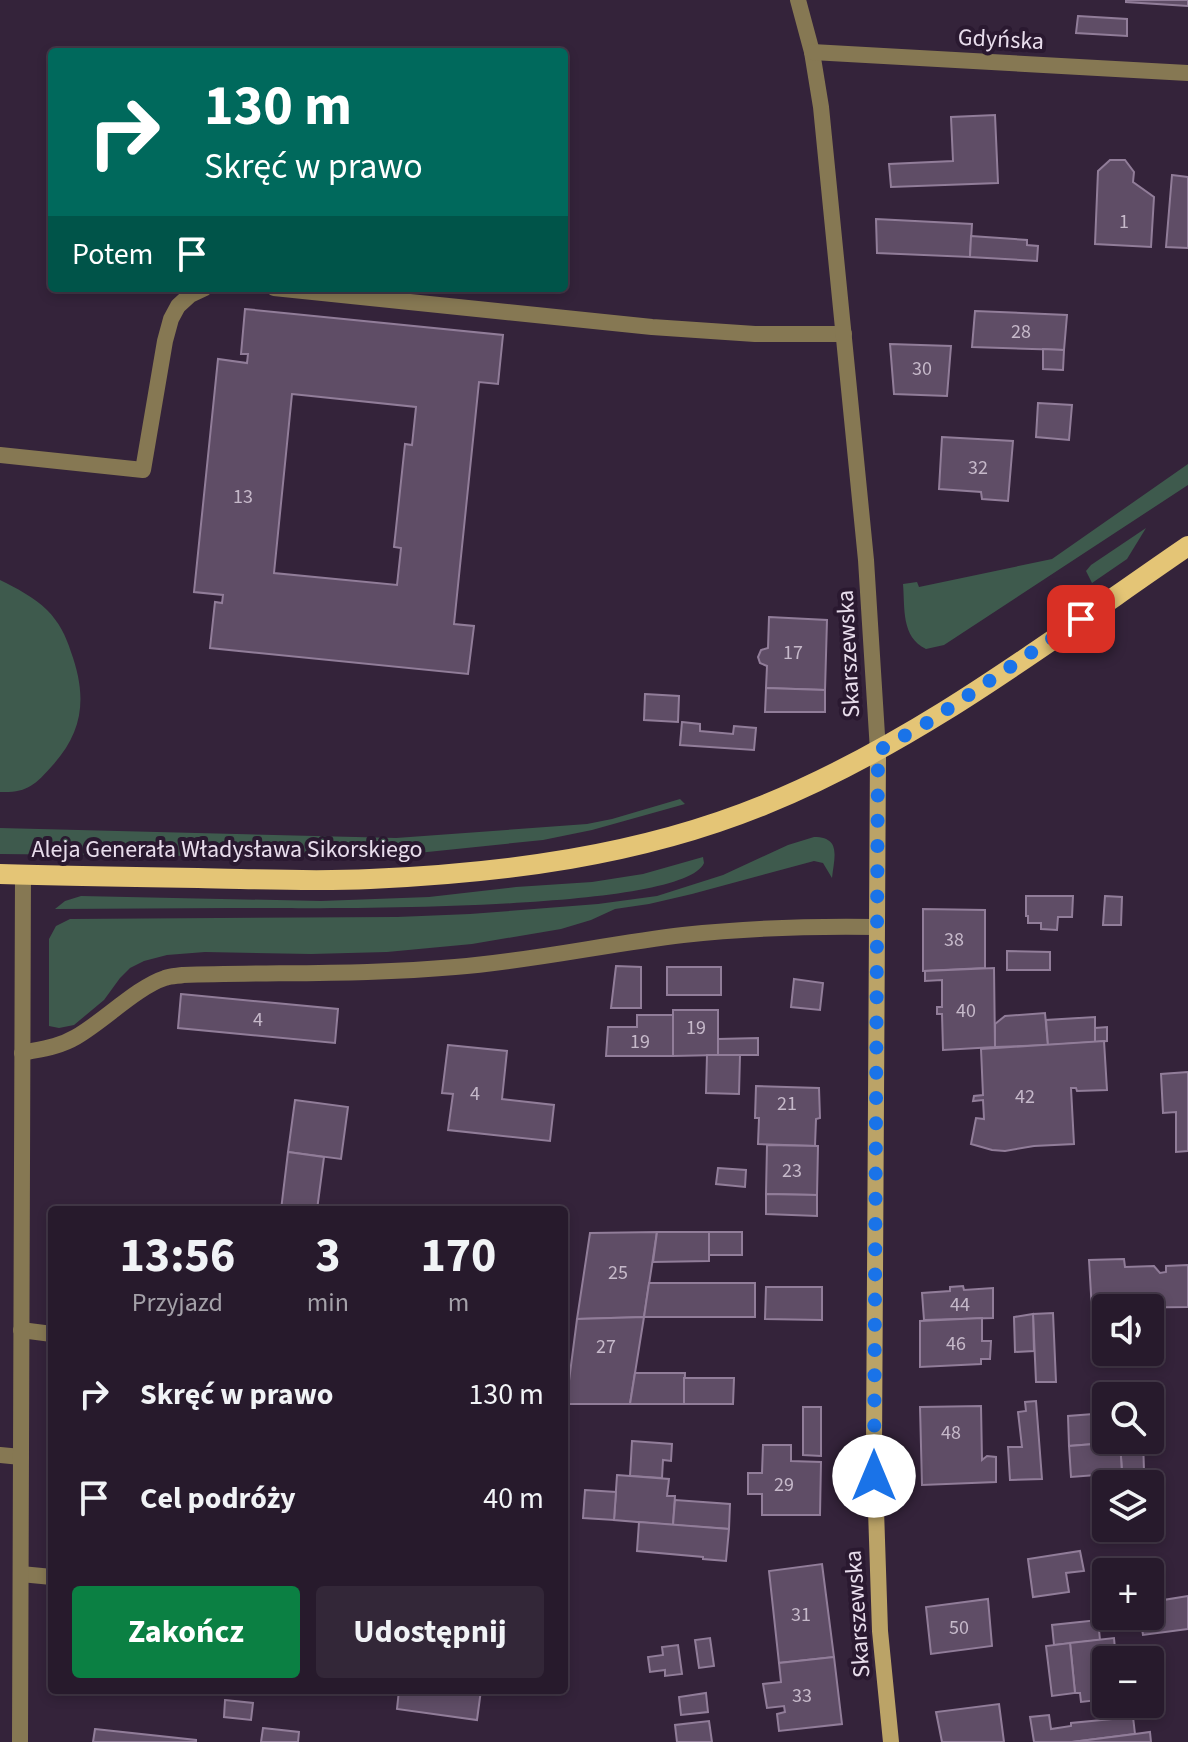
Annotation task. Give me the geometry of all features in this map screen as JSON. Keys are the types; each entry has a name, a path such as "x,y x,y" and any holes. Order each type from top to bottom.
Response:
{"main road":[{"name":"Aleja Generała Władysława Sikorskiego","path":"0,874 368,880 545,863 650,843 765,805 878,751 930,721 1188,546"}],"street":[{"name":"Skarszewska","path":"798,0 812,52 821,107 866,560 878,751 874,1476 880,1631 891,1742"},
{"name":"Gdyńska","path":"812,52 1188,73"},
{"path":"0,455 143,470 171,319 178,306 196,292"},
{"path":"313,292 652,327 755,334 844,334"},
{"path":"20,1742 23,875"},
{"path":"22,1053 56,1046 75,1038 149,985 183,975 382,973 547,956 685,935 802,926 876,927"},
{"path":"21,1330 48,1333"},
{"path":"0,1455 21,1457"},
{"path":"21,1574 48,1577"}],"green space":[{"path":"1188,464 1188,485 944,645 926,649 912,637 906,621 903,584 917,582 919,587 1052,559"},
{"path":"1146,528 1127,559 1092,583 1086,571 1091,565"},
{"path":"0,580 36,601 59,624 76,668 80,698 76,726 63,753 35,783 9,792 0,792"},
{"path":"680,799 685,804 543,840 369,858 0,854 0,828 396,838 587,824"},
{"path":"814,837 823,838 833,845 832,878 823,863 814,861 692,894 615,909 561,929 472,944 387,952 205,952 167,955 130,968 104,1000 74,1025 49,1026 49,939 56,926 70,919 397,917 598,904 657,896 723,875 788,845"},
{"path":"703,857 704,863 680,880 630,892 562,900 403,907 55,909 65,901 81,896 321,901 429,897 592,882 643,874"}],"building":[{"path":"1188,0 1188,6 1126,2"},
{"path":"1078,16 1127,19 1127,36 1076,33"},
{"path":"995,115 998,183 891,187 889,164 953,161 951,117"},
{"path":"1110,160 1125,160 1134,172 1133,182 1154,197 1151,247 1095,244 1098,171"},
{"path":"1172,175 1188,177 1188,248 1166,247"},
{"path":"876,219 972,224 970,257 877,253"},
{"path":"971,236 1027,240 1027,245 1038,246 1037,261 970,257"},
{"path":"245,309 503,335 498,384 479,382 454,624 474,626 468,674 210,648 215,602 222,603 223,595 194,592 218,359 247,363 248,354 241,354","holes":["292,394 416,407 412,445 405,444 394,547 401,548 397,585 274,573"]},
{"path":"975,311 1067,315 1064,350 972,347"},
{"path":"890,344 951,346 947,396 894,394"},
{"path":"1043,349 1064,350 1063,370 1043,369"},
{"path":"1038,403 1072,405 1069,440 1036,437"},
{"path":"942,437 1013,441 1008,501 982,499 981,492 939,489"},
{"path":"769,617 827,620 825,690 766,688 767,666 760,663 758,657 761,650 768,648"},
{"path":"766,688 825,690 825,712 765,712"},
{"path":"645,694 679,696 678,722 644,720"},
{"path":"682,722 700,724 700,731 733,734 734,726 756,728 754,750 680,745"},
{"path":"1026,896 1073,896 1072,917 1058,917 1057,930 1041,929 1041,923 1028,923"},
{"path":"1105,896 1122,897 1121,925 1103,925"},
{"path":"923,909 985,910 985,968 923,971"},
{"path":"1007,951 1050,952 1050,970 1007,970"},
{"path":"616,966 641,967 641,1008 611,1008"},
{"path":"667,967 721,967 721,995 667,995"},
{"path":"994,968 995,1047 943,1050 942,1014 937,1014 937,1007 942,1007 942,980 925,981 925,971"},
{"path":"794,979 823,983 820,1010 791,1007"},
{"path":"181,994 338,1009 335,1043 178,1028"},
{"path":"673,1010 718,1010 718,1055 673,1056"},
{"path":"1045,1013 1048,1045 995,1047 995,1024 1005,1016"},
{"path":"637,1015 673,1015 673,1056 606,1056 608,1027 637,1027"},
{"path":"1095,1017 1095,1042 1048,1045 1046,1020"},
{"path":"1107,1027 1107,1041 1095,1042 1095,1028"},
{"path":"758,1038 758,1055 718,1055 718,1039"},
{"path":"1104,1041 1107,1090 1077,1091 1071,1088 1074,1144 1005,1151 971,1144 976,1118 984,1119 983,1100 973,1101 974,1096 983,1095 981,1049"},
{"path":"448,1045 507,1051 502,1099 554,1105 550,1141 448,1130 453,1094 442,1093"},
{"path":"707,1055 740,1055 739,1094 706,1093"},
{"path":"1188,1072 1188,1151 1176,1152 1176,1112 1163,1113 1161,1074"},
{"path":"756,1086 819,1088 820,1118 816,1119 815,1146 758,1144"},
{"path":"295,1100 348,1107 341,1159 288,1152"},
{"path":"767,1145 818,1146 817,1195 766,1194"},
{"path":"288,1152 324,1157 318,1206 281,1206"},
{"path":"718,1168 746,1170 745,1187 716,1184"},
{"path":"766,1194 817,1195 817,1216 766,1214"},
{"path":"657,1232 644,1317 577,1319 590,1233"},
{"path":"657,1232 709,1232 709,1261 653,1262"},
{"path":"709,1232 742,1232 742,1255 709,1255"},
{"path":"1124,1259 1125,1267 1154,1266 1160,1273 1166,1272 1166,1266 1188,1265 1188,1307 1164,1307 1164,1294 1092,1294 1092,1311 1089,1260"},
{"path":"649,1283 755,1283 755,1317 644,1317"},
{"path":"963,1286 964,1290 993,1288 993,1318 924,1320 922,1293 950,1291 950,1287"},
{"path":"766,1287 822,1287 822,1320 765,1319"},
{"path":"1053,1313 1056,1382 1036,1382 1033,1314"},
{"path":"1033,1314 1034,1351 1015,1352 1014,1317"},
{"path":"644,1317 630,1404 568,1404 577,1319"},
{"path":"982,1318 982,1341 991,1341 990,1359 981,1359 981,1364 920,1367 920,1321"},
{"path":"635,1373 685,1373 684,1404 630,1404"},
{"path":"684,1378 734,1378 733,1404 684,1404"},
{"path":"1036,1401 1042,1479 1010,1480 1008,1447 1022,1447 1018,1412 1026,1411 1025,1402"},
{"path":"981,1406 982,1460 987,1456 996,1457 996,1482 922,1485 920,1407"},
{"path":"803,1407 821,1407 821,1456 803,1455"},
{"path":"1092,1414 1092,1444 1069,1446 1068,1416"},
{"path":"632,1441 672,1444 671,1461 663,1460 662,1478 630,1476"},
{"path":"1092,1444 1092,1454 1121,1454 1122,1470 1092,1470 1092,1475 1071,1477 1069,1446"},
{"path":"763,1445 791,1445 791,1461 821,1462 820,1515 762,1515 762,1494 748,1494 748,1473 762,1473"},
{"path":"1121,1454 1143,1454 1144,1470 1122,1470"},
{"path":"617,1475 669,1479 667,1496 675,1496 673,1525 614,1520"},
{"path":"585,1490 616,1492 614,1520 583,1518"},
{"path":"675,1500 730,1504 729,1529 673,1525"},
{"path":"639,1522 729,1529 726,1561 637,1551"},
{"path":"1080,1551 1084,1571 1066,1573 1069,1592 1033,1597 1028,1559"},
{"path":"822,1564 834,1657 779,1663 769,1571"},
{"path":"1188,1596 1188,1629 1143,1635 1142,1630 1164,1630 1164,1600"},
{"path":"988,1599 992,1646 931,1654 926,1607"},
{"path":"1092,1621 1092,1630 1099,1630 1100,1640 1054,1645 1052,1625"},
{"path":"710,1638 714,1666 699,1668 695,1640"},
{"path":"1114,1638 1115,1646 1092,1646 1092,1701 1081,1702 1080,1693 1075,1693 1070,1643"},
{"path":"1070,1643 1075,1693 1052,1696 1046,1646"},
{"path":"678,1645 682,1674 665,1676 665,1670 650,1672 648,1657 663,1655 662,1647"},
{"path":"834,1657 842,1724 779,1731 777,1714 785,1712 784,1706 767,1708 763,1684 781,1682 779,1663"},
{"path":"706,1693 708,1712 681,1715 679,1697"},
{"path":"399,1694 480,1694 477,1720 397,1709"},
{"path":"225,1700 253,1703 251,1720 224,1717"},
{"path":"999,1704 1004,1742 942,1742 936,1712"},
{"path":"1049,1715 1051,1729 1071,1726 1071,1723 1133,1718 1135,1734 1072,1742 1034,1742 1030,1717"},
{"path":"709,1721 712,1742 677,1742 675,1725"},
{"path":"263,1728 299,1732 298,1742 261,1742"},
{"path":"95,1729 196,1740 196,1742 93,1742"},
{"path":"1150,1732 1151,1742 1072,1742 1135,1734"}],"route":[{"path":"874,1476 878,751 930,721 1081,619"}]}
